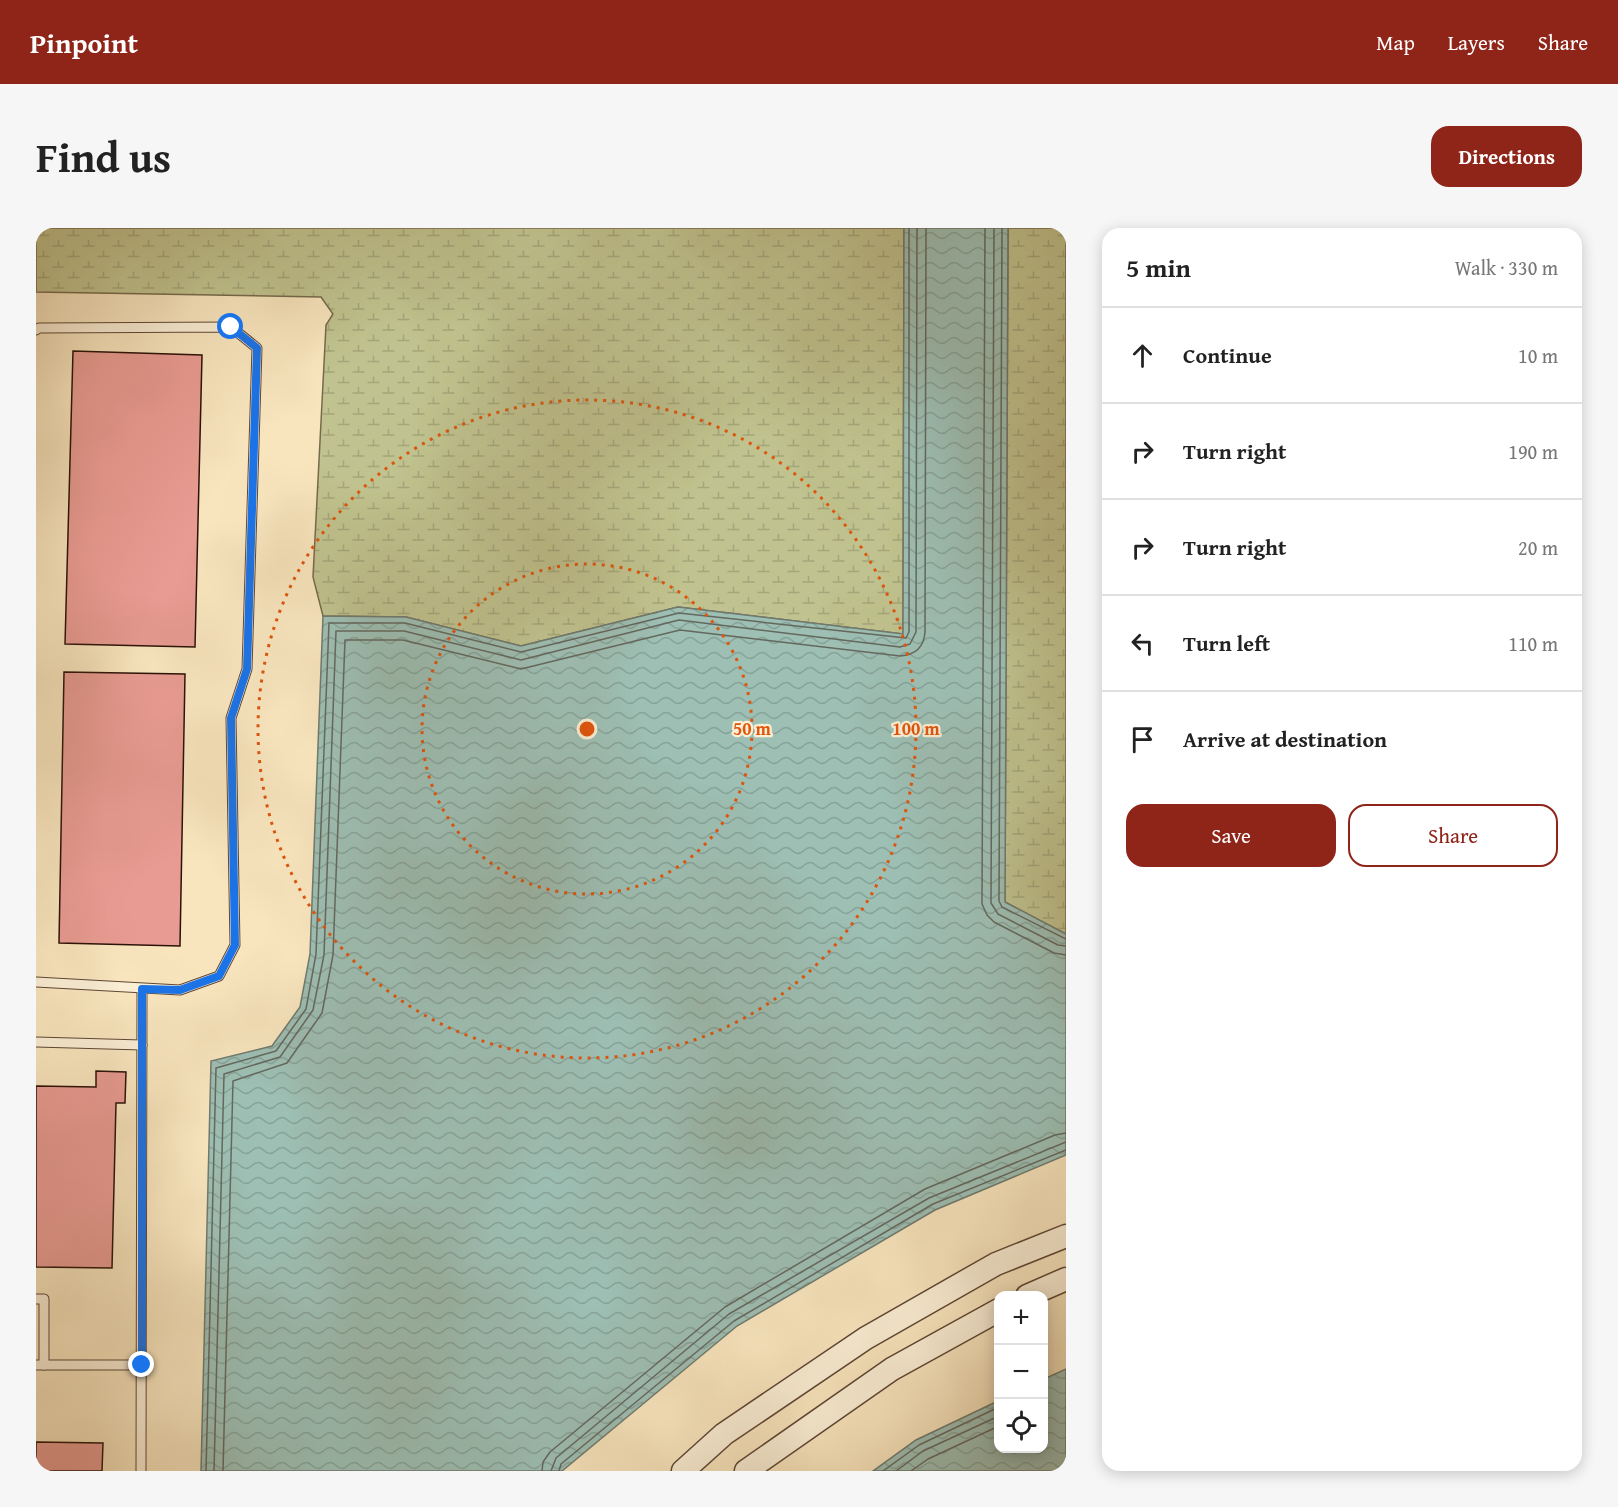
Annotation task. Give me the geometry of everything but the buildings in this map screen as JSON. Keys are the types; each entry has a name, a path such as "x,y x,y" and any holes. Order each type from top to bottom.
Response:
{"street":[{"path":"683,1471 724,1434 866,1338 996,1264 1066,1236"},
{"path":"1038,1291 1066,1279"},
{"path":"746,1471 892,1370 994,1313"}],"lane":[{"path":"36,330 39,328 231,327 257,348 247,669 231,718 235,945 219,976 180,990 36,982"},
{"path":"141,1471 142,989"},
{"path":"36,1042 142,1045"},
{"path":"36,1299 44,1299 40,1365 142,1365"}],"green space":[{"path":"36,228 904,228 903,634 678,607 521,646 406,617 323,616 313,577 326,325 333,314 321,297 36,292"},
{"path":"1008,228 1066,228 1066,934 1005,902"}],"water":[{"path":"904,228 1008,228 1005,902 1066,934 1066,1155 935,1210 737,1326 562,1471 201,1471 211,1061 272,1046 300,1007 310,954 323,616 406,617 521,646 678,607 903,634"},
{"path":"1066,1369 1066,1471 873,1471 916,1440 994,1403 994,1453 1048,1453 1048,1377"}],"route":[{"path":"142,1365 142,989 180,990 219,976 235,945 231,718 247,669 257,348 231,327"}]}
